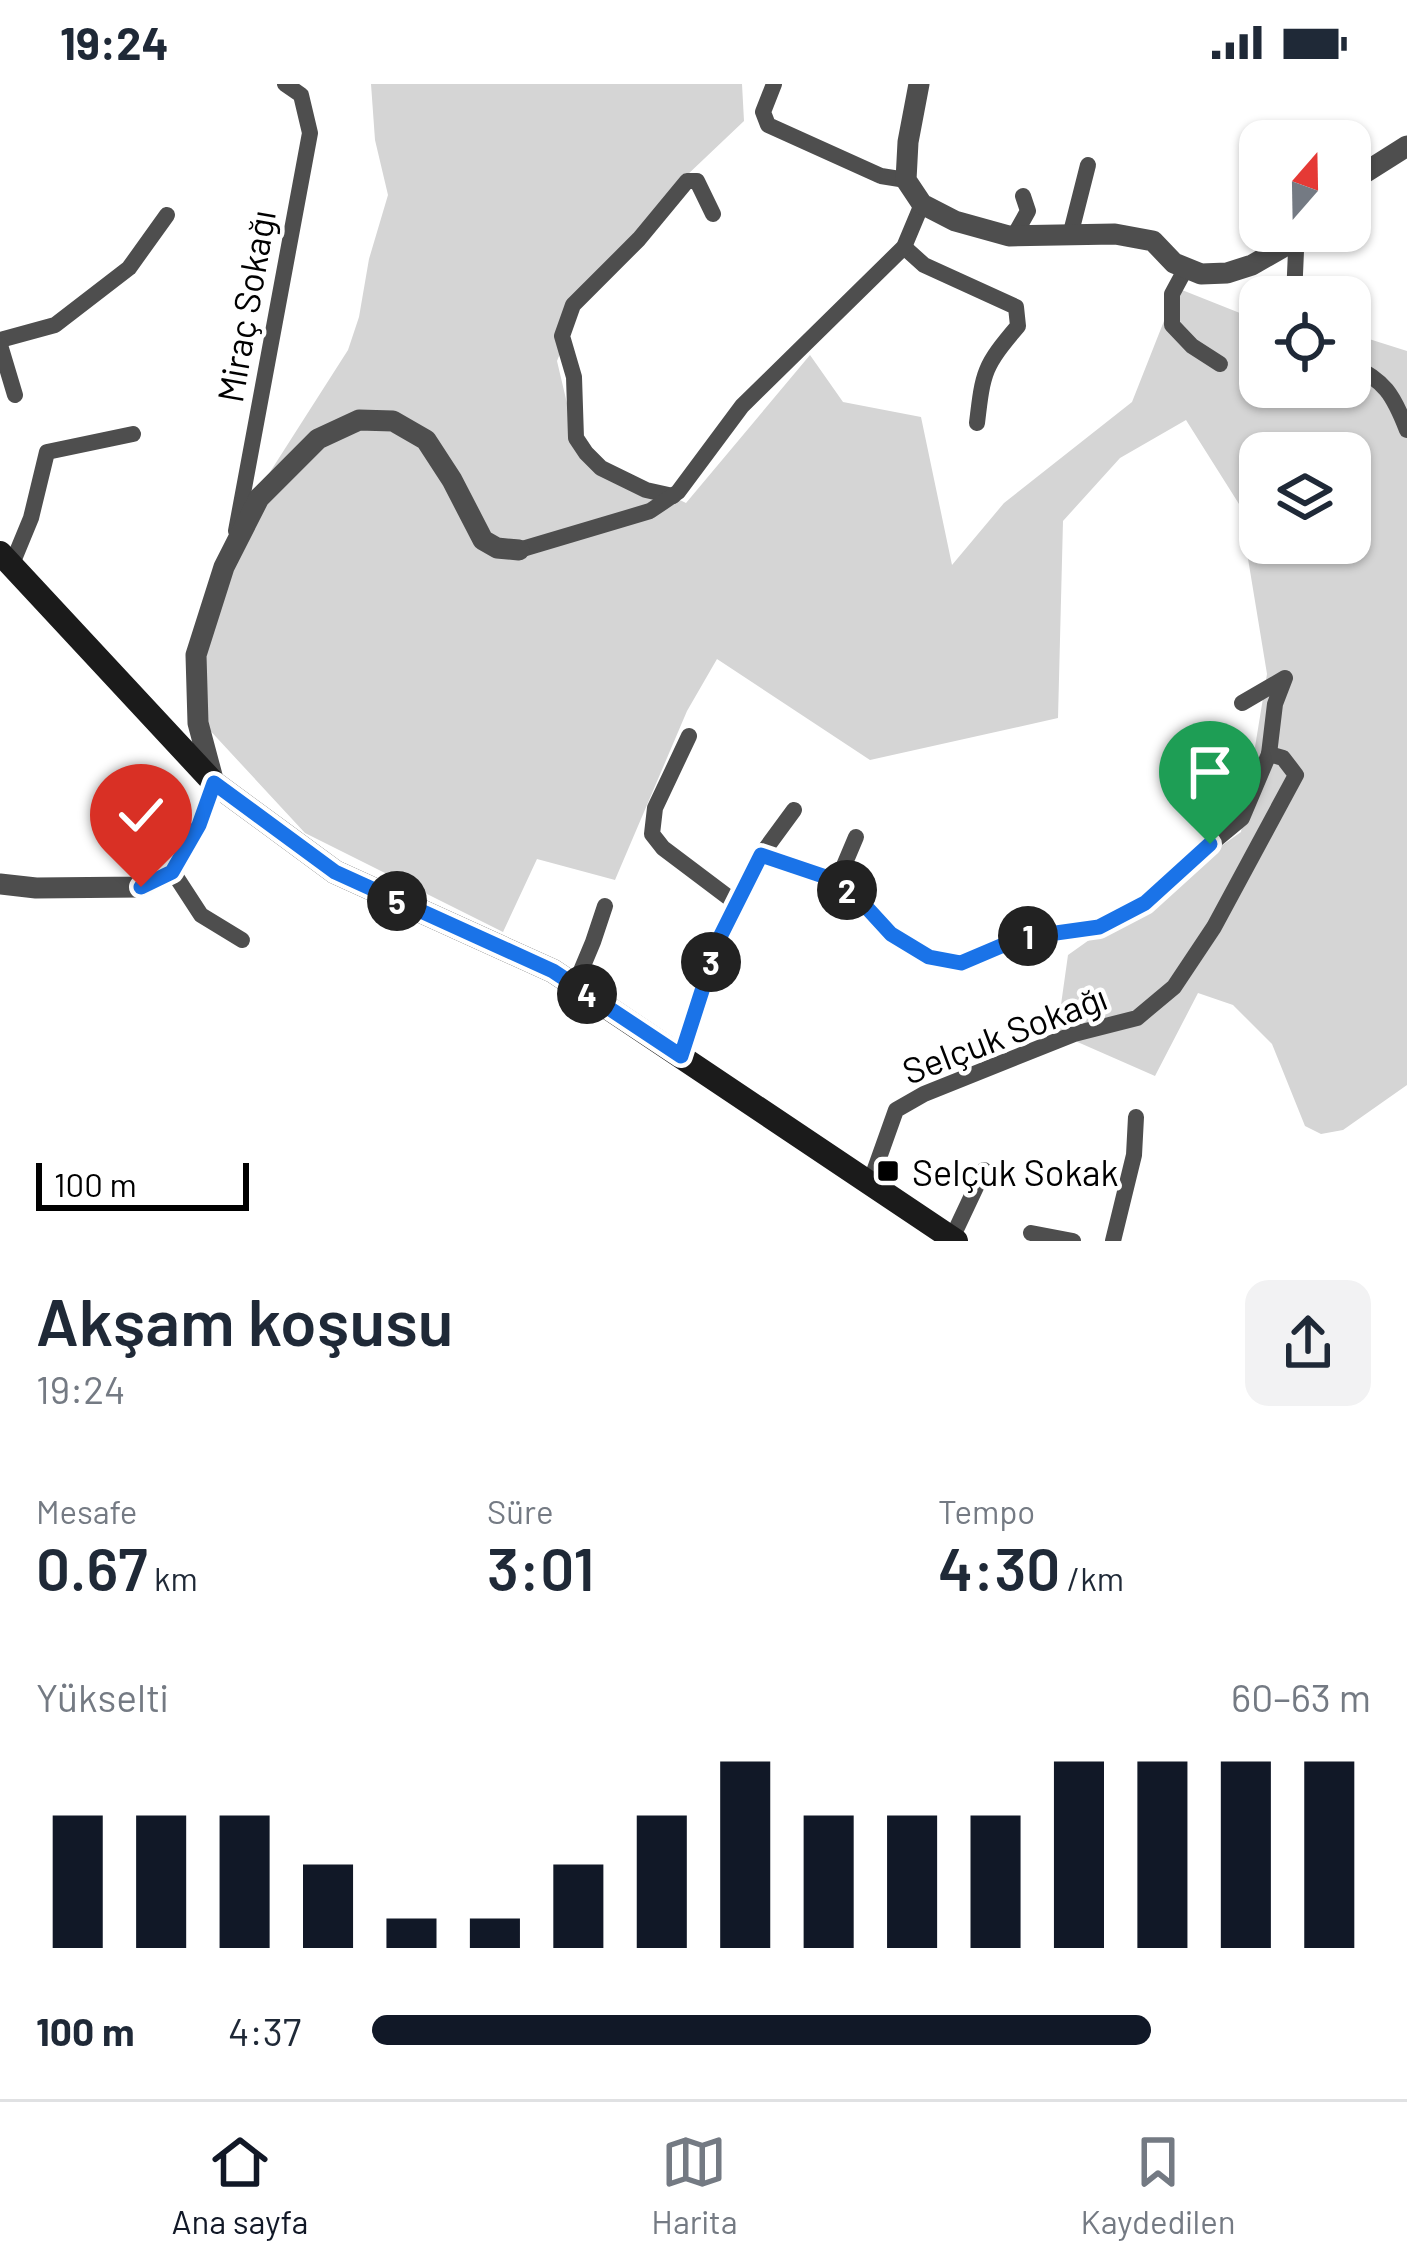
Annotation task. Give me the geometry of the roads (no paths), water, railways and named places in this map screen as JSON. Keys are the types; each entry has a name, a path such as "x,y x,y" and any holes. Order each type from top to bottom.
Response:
{"main road":[{"path":"6,558 214,783 335,872 553,971 954,1240"}],"street":[{"name":"Miraç Sokağı","path":"233,549 310,133 302,95 285,84"},
{"path":"774,84 763,112 768,125 881,176 906,180"},
{"path":"919,84 906,180 922,204 955,220 1015,236 1114,234 1153,241 1174,262 1201,274 1227,273 1272,252"},
{"path":"1371,169 1407,146"},
{"path":"1070,236 1088,164"},
{"path":"673,496 646,490 601,469 586,453 576,438 574,376 562,336 572,305 639,239 687,181 697,181 713,214"},
{"path":"1015,236 1028,211 1023,196"},
{"path":"0,884 141,887 172,872 199,825 214,783 197,722 196,655 224,567 259,498 318,439 359,420 393,421 426,440 483,540 497,548 520,550 650,511 673,496 742,406 904,247 922,204"},
{"path":"15,395 0,343 55,325 129,268 167,215"},
{"path":"904,247 924,265 1016,307 1018,326 989,361 977,423"},
{"path":"1186,268 1172,294 1172,325 1192,346 1220,364"},
{"path":"1371,376 1394,396 1407,430"},
{"path":"6,558 31,518 47,452 133,434"},
{"path":"761,855 837,882 891,934 929,957 961,963 1020,938 1099,927 1145,903 1242,818 1269,754 1275,704 1285,678 1242,703"},
{"path":"688,736 656,808 652,834 663,848 736,903"},
{"name":"Selçuk Sokağı","path":"870,1183 896,1110 924,1094 1074,1034 1137,1018 1174,987 1214,927 1296,775 1283,758 1269,754"},
{"path":"681,1056 718,941 761,855 794,810"},
{"path":"837,882 856,837"},
{"path":"172,872 202,915 242,940"},
{"path":"575,986 605,906"},
{"path":"1113,1241 1134,1155 1136,1117"},
{"path":"954,1240 984,1170"},
{"path":"1031,1233 1072,1241"}],"place":[{"name":"Selçuk Sokak","path":"888,1171"}]}
